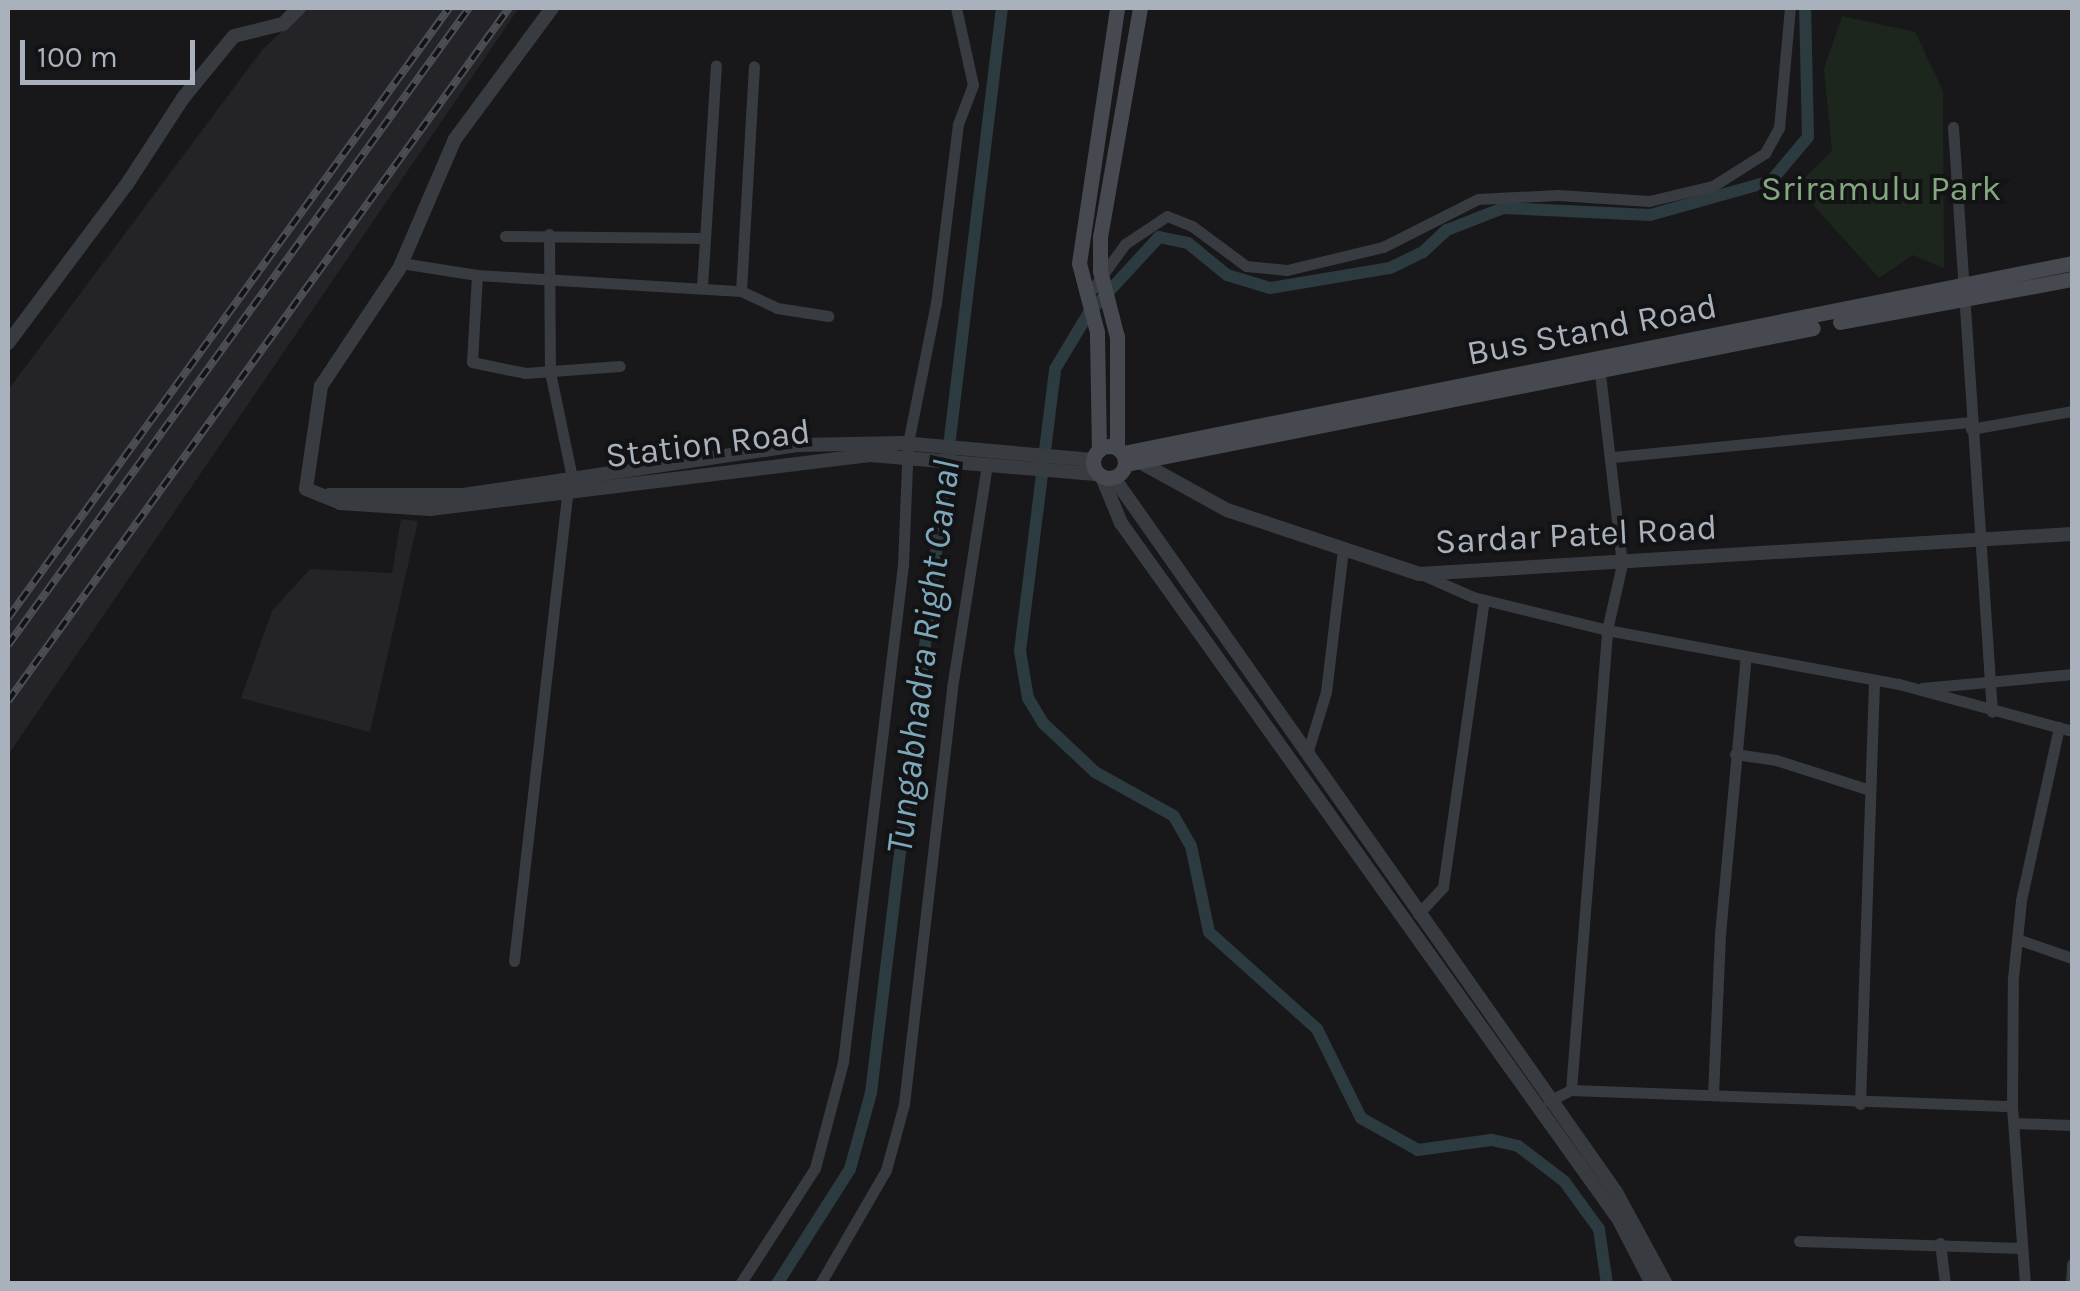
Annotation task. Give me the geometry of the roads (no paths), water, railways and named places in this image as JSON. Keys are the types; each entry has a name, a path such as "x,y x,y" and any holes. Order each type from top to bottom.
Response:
{"main road":[{"path":"1116,8 1079,263 1086,304 1097,332 1101,468 1126,457 1116,330 1101,277 1140,8"},
{"name":"Bus Stand Road","path":"1101,468 1126,457 1600,367 1965,292 2072,263"},
{"name":"Bus Stand Road","path":"1965,292 2072,279"}],"street":[{"path":"8,343 127,184 183,98 234,36 283,24 299,8"},
{"name":"Station Road","path":"552,8 456,139 401,263 321,386 305,483 310,492 463,495 572,488 798,446 912,451"},
{"path":"740,1284 814,1168 835,1109 894,639 912,451 936,303 958,124 973,85 958,42 956,8"},
{"path":"1086,304 1101,277 1142,227 1168,216 1246,266 1286,270 1383,247 1478,199 1558,195 1649,201 1713,186 1764,153 1779,128 1790,8"},
{"path":"702,286 716,65"},
{"path":"741,291 754,66"},
{"path":"1953,127 1992,712"},
{"path":"514,961 572,488 550,372 549,234"},
{"path":"505,236 705,238"},
{"path":"401,263 477,275 702,286 741,291 777,308 828,316"},
{"path":"477,275 472,362 498,372 620,366"},
{"path":"1571,1090 1607,630 1622,564 1600,367"},
{"path":"1613,457 1971,426 2072,411"},
{"path":"912,451 1101,468"},
{"name":"Sardar Patel Road","path":"1126,457 1227,510 1419,574 2072,534"},
{"path":"820,1284 886,1170 904,1104 979,459"},
{"path":"1101,468 1616,1192 1666,1284"},
{"path":"1101,468 1121,523 1619,1220 1652,1284"},
{"path":"1307,754 1320,730 1343,550"},
{"path":"1419,574 1484,600 1607,630 1916,689 2072,731"},
{"path":"1418,914 1443,886 1484,600"},
{"path":"1713,1095 1735,754 1746,656"},
{"path":"1916,689 2072,674"},
{"path":"1860,1104 1867,789 1874,680"},
{"path":"2025,1284 2012,1106 2017,939 2058,727"},
{"path":"1735,754 1776,760 1867,789"},
{"path":"2017,939 2072,958"},
{"path":"1549,1100 1571,1090 1860,1104 2012,1106"},
{"path":"2014,1123 2072,1125"},
{"path":"1799,1241 2022,1248"},
{"path":"1940,1243 1945,1284"},
{"path":"2070,1284 2072,1264"}],"waterway":[{"name":"Tungabhadra Right Canal","path":"777,1284 850,1169 871,1093 1002,8"},
{"path":"1607,1284 1599,1229 1564,1181 1518,1146 1491,1140 1418,1150 1361,1118 1317,1029 1209,932 1191,846 1174,816 1095,772 1043,723 1028,698 1020,651 1055,369 1088,314 1159,237 1188,243 1227,275 1270,288 1390,268 1423,252 1447,230 1503,208 1650,215 1771,181 1808,137 1805,8"}],"railway":[{"path":"8,618 449,8"},
{"path":"8,645 469,8"},
{"path":"8,701 509,8"}],"park label":[{"name":"Sriramulu Park","path":"1881,189"}]}
